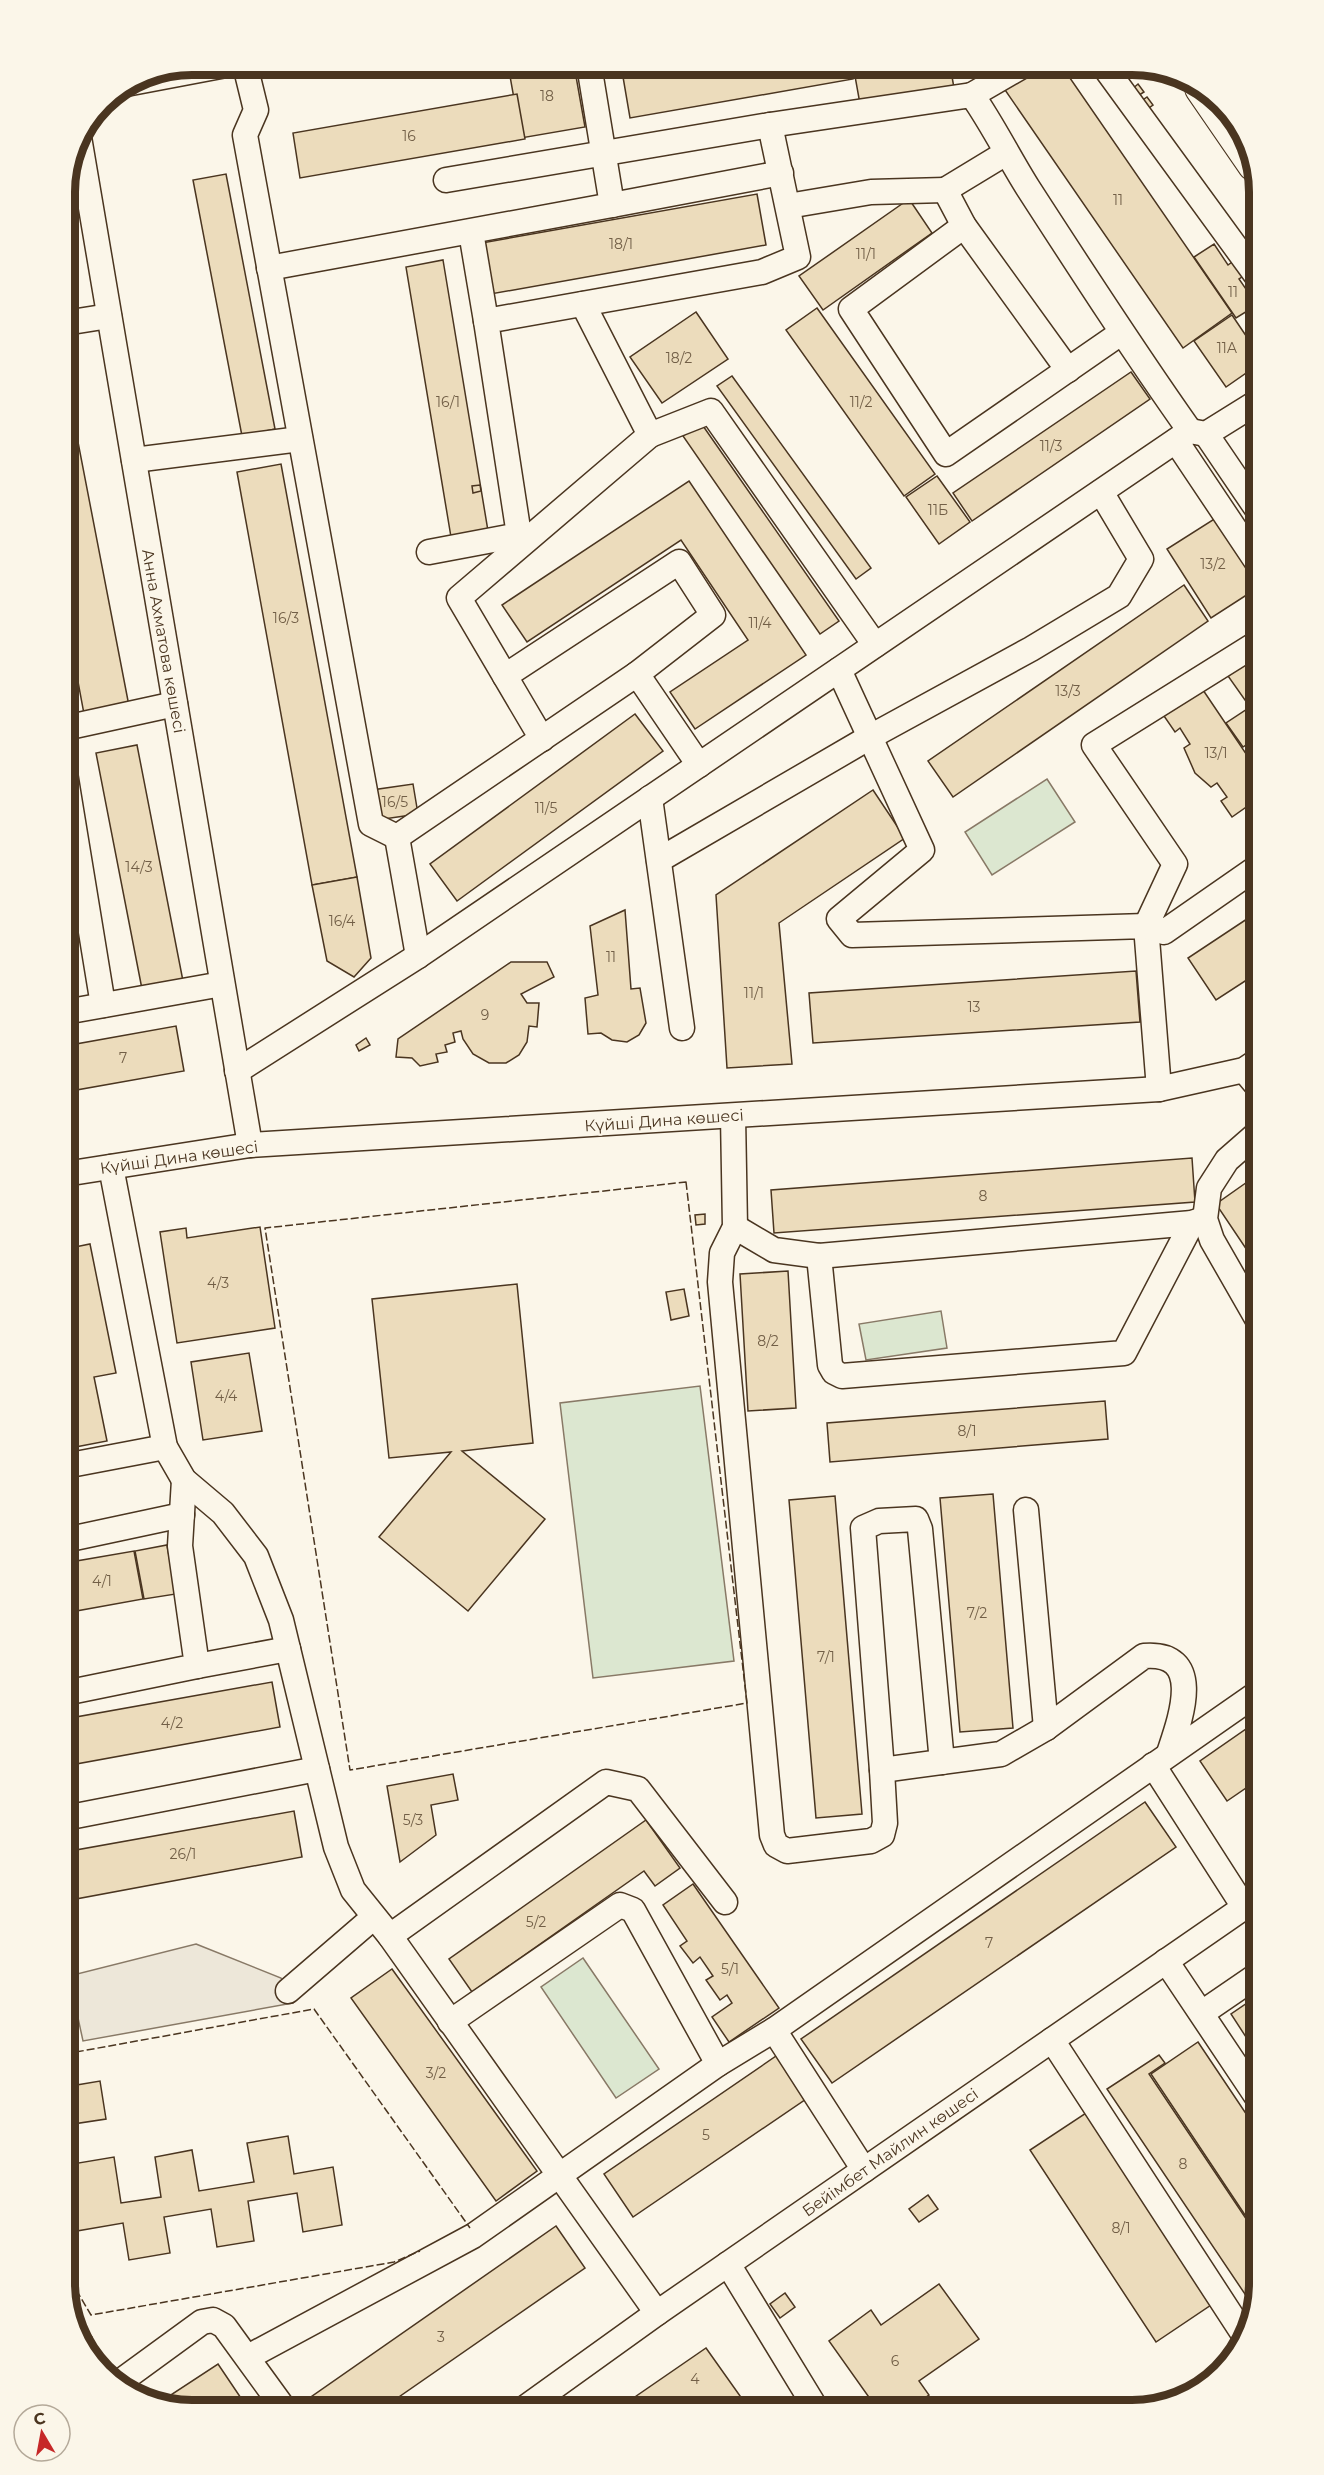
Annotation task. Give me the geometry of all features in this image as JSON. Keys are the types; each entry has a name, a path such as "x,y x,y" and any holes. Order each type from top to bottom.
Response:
{"main road":[{"path":"1218,112 1234,136"}],"street":[{"path":"248,75 256,110 245,135 370,824 397,837"},
{"path":"591,75 612,205"},
{"path":"446,180 770,125 972,95 1007,75"},
{"path":"1110,75 1249,264"},
{"path":"972,95 988,117 1006,153 1121,333 1191,436 1249,544"},
{"path":"486,321 762,272 798,257 770,125"},
{"path":"788,206 871,192 945,190 1006,153"},
{"name":"Анна Ахматова көшесі","path":"82,154 250,1146"},
{"path":"269,268 781,173"},
{"path":"945,190 964,226 1068,370"},
{"path":"964,226 850,309 946,454 1121,333"},
{"path":"429,552 519,535 471,232"},
{"path":"583,304 650,435"},
{"path":"75,321 109,316"},
{"path":"237,1071 418,956 1101,492 1191,436 1249,407"},
{"path":"542,739 459,598 650,435 711,411 875,645"},
{"path":"1191,436 1249,500"},
{"path":"134,460 300,439"},
{"path":"659,860 870,737 1031,649 1119,596 1141,559 1101,492"},
{"path":"397,837 637,674 713,615 679,562 505,675"},
{"path":"1159,1089 1146,926 1175,864 1094,746 1249,649"},
{"path":"839,670 922,850 839,919 852,934 1146,926 1164,932 1249,874"},
{"path":"637,674 699,765"},
{"path":"75,726 175,704"},
{"path":"650,798 682,1028"},
{"path":"75,834 103,1005"},
{"path":"397,837 418,956"},
{"path":"75,1010 222,984"},
{"name":"Күйші Дина көшесі","path":"75,1172 250,1146 1159,1089 1249,1074"},
{"path":"733,1116 735,1227 722,1253 720,1282 772,1835 776,1845 787,1851 872,1841 882,1834 885,1823 882,1770 863,1528 879,1521 916,1519 920,1529 942,1762"},
{"path":"819,1256 830,1365 834,1372 842,1376 1124,1353 1198,1221 1209,1188 1227,1160 1249,1141"},
{"path":"111,1167 165,1447 184,1479 224,1513 256,1557 281,1620 336,1847 353,1890 390,1936 657,2313"},
{"path":"735,1227 774,1250 819,1256 1198,1221"},
{"path":"1198,1221 1212,1240 1249,1303"},
{"path":"75,1464 165,1447"},
{"path":"184,1479 180,1546 197,1666"},
{"path":"1026,1510 1046,1728"},
{"path":"75,1538 182,1515"},
{"path":"75,1691 288,1649"},
{"path":"882,1770 1001,1754 1046,1728 1144,1656 1156,1655 1170,1662 1180,1671 1185,1681 1180,1721 1161,1759"},
{"path":"248,2357 473,2236 718,2064 774,2030 1249,1699"},
{"path":"1161,1759 1249,1897"},
{"path":"75,1816 317,1769"},
{"path":"390,1936 606,1782 638,1789 725,1902"},
{"name":"Бейімбет Майлин көшесі","path":"536,2400 657,2313 1249,1904"},
{"path":"450,2022 620,1905 633,1910 718,2064"},
{"path":"288,1991 374,1917"},
{"path":"1166,1961 1249,2084"},
{"path":"1202,2013 1249,1981"},
{"path":"774,2030 864,2170"},
{"path":"1052,2040 1240,2329"},
{"path":"728,2264 811,2400"},
{"path":"125,2378 202,2322 213,2320 224,2326 278,2400"}],"green space":[{"path":"1047,779 1075,822 992,875 965,832"},
{"path":"941,1311 947,1348 866,1360 859,1324"},
{"path":"700,1386 734,1661 593,1678 560,1403"},
{"path":"583,1958 659,2069 616,2098 541,1987"}],"shaded area":[{"path":"196,1944 281,1978 293,2003 83,2041 75,2004 75,1974"}],"building":[{"path":"510,75 576,75 585,127 521,138"},
{"path":"623,75 852,75 853,79 630,118"},
{"path":"855,75 952,75 954,88 860,104"},
{"path":"1021,75 1068,75 1232,313 1183,348 1003,87"},
{"path":"1138,84 1144,92 1136,97 1131,90"},
{"path":"517,94 525,139 300,178 293,133"},
{"path":"1147,97 1153,105 1146,110 1140,102"},
{"path":"226,174 275,429 242,436 193,180"},
{"path":"757,194 766,245 485,295 476,244"},
{"path":"909,199 932,233 823,310 799,276"},
{"path":"1214,244 1228,265 1235,260 1245,275 1239,279 1249,293 1249,310 1236,318 1194,257"},
{"path":"443,260 489,537 452,543 406,267"},
{"path":"817,308 935,474 904,496 786,330"},
{"path":"696,312 728,359 662,403 630,357"},
{"path":"1232,315 1249,340 1249,371 1226,387 1194,341"},
{"path":"1131,372 1150,399 972,521 953,493"},
{"path":"732,376 871,568 856,579 717,386"},
{"path":"701,423 839,621 820,634 683,436"},
{"path":"75,426 129,706 84,714 75,666"},
{"path":"281,464 357,877 312,885 237,472"},
{"path":"937,476 970,522 939,544 906,497"},
{"path":"689,481 806,655 695,729 670,692 748,640 681,540 527,642 502,605"},
{"path":"480,485 481,491 473,493 472,486"},
{"path":"1219,516 1249,563 1249,593 1211,618 1167,549"},
{"path":"1184,585 1208,621 953,797 928,761"},
{"path":"1249,661 1249,706 1228,676"},
{"path":"1203,690 1249,758 1249,805 1232,817 1221,801 1227,797 1217,783 1211,787 1195,773 1184,748 1190,744 1180,728 1175,732 1164,716"},
{"path":"1249,708 1249,743 1243,747 1226,723"},
{"path":"635,714 663,751 457,901 430,864"},
{"path":"137,745 183,981 142,989 96,753"},
{"path":"413,784 418,814 377,820 372,790"},
{"path":"873,790 905,838 779,923 792,1064 727,1068 716,895"},
{"path":"357,877 371,958 354,977 327,961 312,885"},
{"path":"625,910 631,989 640,988 646,1023 639,1035 627,1042 612,1040 601,1033 588,1034 585,998 598,995 590,926"},
{"path":"1249,918 1249,979 1216,1000 1188,958"},
{"path":"511,962 547,962 554,977 521,994 527,1003 539,1003 537,1027 529,1026 527,1042 519,1055 506,1063 489,1063 473,1054 463,1039 461,1031 453,1033 455,1042 445,1045 447,1052 436,1054 438,1062 420,1066 412,1058 396,1057 398,1039"},
{"path":"1136,971 1140,1022 813,1043 809,993"},
{"path":"176,1026 184,1071 75,1090 75,1044"},
{"path":"366,1038 370,1045 359,1051 356,1045"},
{"path":"1192,1158 1195,1202 774,1233 771,1190"},
{"path":"1249,1181 1249,1253 1216,1204"},
{"path":"705,1214 705,1224 696,1225 695,1215"},
{"path":"260,1227 275,1328 177,1343 160,1232 186,1228 187,1238"},
{"path":"90,1244 116,1373 94,1377 107,1441 75,1447 75,1247"},
{"path":"788,1271 796,1408 748,1411 740,1274"},
{"path":"517,1284 533,1443 462,1451 545,1519 468,1611 379,1537 451,1452 389,1458 372,1299"},
{"path":"684,1289 689,1316 671,1320 666,1292"},
{"path":"249,1353 262,1431 203,1440 191,1362"},
{"path":"1105,1401 1108,1439 830,1462 827,1423"},
{"path":"993,1494 1013,1728 960,1732 940,1498"},
{"path":"835,1496 862,1814 816,1818 789,1500"},
{"path":"167,1545 176,1594 144,1599 135,1551"},
{"path":"134,1551 143,1599 75,1611 75,1561"},
{"path":"272,1682 280,1727 75,1764 75,1717"},
{"path":"1249,1727 1249,1786 1227,1801 1200,1761"},
{"path":"453,1774 458,1800 431,1805 436,1835 400,1862 387,1786"},
{"path":"1145,1802 1176,1847 832,2083 801,2039"},
{"path":"294,1811 302,1857 75,1899 75,1850"},
{"path":"646,1820 680,1868 655,1886 644,1871 472,1992 449,1959"},
{"path":"693,1884 779,2008 729,2042 712,2017 732,2003 727,1995 720,2000 706,1980 713,1976 700,1957 693,1963 680,1946 687,1941 663,1905"},
{"path":"392,1969 537,2171 496,2201 351,1998"},
{"path":"1249,2002 1249,2042 1231,2014"},
{"path":"1198,2042 1249,2118 1249,2221 1151,2074"},
{"path":"779,2054 809,2097 633,2217 604,2174"},
{"path":"1159,2055 1165,2063 1149,2074 1249,2223 1248,2298 1107,2089"},
{"path":"100,2081 106,2119 75,2124 75,2085"},
{"path":"1086,2113 1211,2305 1156,2342 1030,2150"},
{"path":"288,2136 294,2174 333,2167 342,2225 303,2232 297,2193 248,2201 254,2241 217,2247 211,2209 164,2217 170,2253 129,2260 123,2223 75,2231 75,2164 114,2157 121,2203 161,2197 155,2157 192,2150 199,2191 254,2182 247,2143"},
{"path":"928,2195 938,2209 919,2222 909,2209"},
{"path":"556,2226 585,2268 394,2400 307,2400"},
{"path":"939,2284 979,2339 919,2381 929,2395 922,2400 871,2400 829,2341 871,2310 881,2325"},
{"path":"785,2293 795,2307 780,2318 770,2304"},
{"path":"82,2322 92,2337 90,2339"},
{"path":"706,2348 743,2400 631,2400"},
{"path":"218,2364 242,2400 185,2400 167,2397"}],"fence":[{"path":"686,1182 747,1703 350,1770 265,1228 686,1182"},
{"path":"75,2052 314,2009 470,2228"},
{"path":"75,2289 91,2315 394,2262 420,2251"}]}
